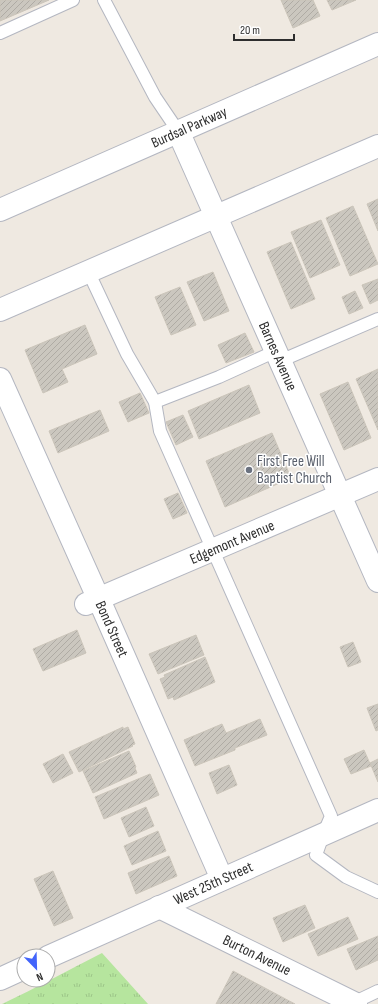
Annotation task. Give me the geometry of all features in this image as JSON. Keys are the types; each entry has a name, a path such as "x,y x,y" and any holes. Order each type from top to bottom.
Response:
{"street":[{"name":"Burdsal Parkway","path":"0,210 378,44"},
{"name":"Barnes Avenue","path":"178,131 378,581"},
{"path":"0,310 378,146"},
{"name":"Bond Street","path":"0,379 92,601 222,879"},
{"name":"Edgemont Avenue","path":"92,601 378,479"},
{"name":"West 25th Street","path":"56,953 159,906 378,810"},
{"name":"Burton Avenue","path":"159,906 354,1003"},
{"path":"0,979 16,972"}],"lane":[{"path":"0,33 73,0"},
{"path":"104,0 155,97 178,131"},
{"path":"88,271 127,354 154,402 160,431 331,816 316,855 346,877 378,892"},
{"path":"154,402 378,319"},
{"path":"354,1003 378,991"}],"green space":[{"path":"102,953 148,1004 2,1004 35,988 56,988 56,977"}],"building":[{"path":"0,0 49,0 0,21"},
{"path":"281,0 313,0 320,16 293,28"},
{"path":"327,0 356,0 332,10"},
{"path":"378,199 378,231 367,204"},
{"path":"353,206 378,264 350,276 326,218"},
{"path":"321,220 340,265 310,278 291,232"},
{"path":"291,242 315,299 291,309 267,252"},
{"path":"213,272 229,311 204,321 187,282"},
{"path":"378,279 378,300 370,304 362,285"},
{"path":"180,287 196,325 171,335 155,297"},
{"path":"355,291 363,308 349,314 342,297"},
{"path":"85,325 97,354 62,369 68,382 43,393 25,350"},
{"path":"245,333 254,352 226,363 218,345"},
{"path":"378,369 378,430 356,379"},
{"path":"348,382 371,438 344,450 320,394"},
{"path":"249,385 260,413 199,439 188,411"},
{"path":"140,393 149,413 128,422 119,402"},
{"path":"100,410 109,431 58,453 49,431"},
{"path":"183,415 193,437 176,445 166,422"},
{"name":"First Free Will Baptist Church","path":"272,433 291,478 225,507 206,461"},
{"path":"178,493 187,513 173,519 164,499"},
{"path":"77,630 86,653 43,671 33,649"},
{"path":"196,635 204,655 158,674 149,654"},
{"path":"353,642 361,662 348,667 340,647"},
{"path":"205,657 215,682 174,700 173,697 168,699 160,679 165,677 164,675"},
{"path":"378,704 378,730 376,731 367,708"},
{"path":"260,719 267,735 195,766 184,740 222,724 226,733"},
{"path":"123,727 123,729 128,727 135,744 79,772 69,752"},
{"path":"364,750 371,766 351,774 344,759"},
{"path":"129,751 137,773 93,793 83,771"},
{"path":"63,754 73,773 53,783 43,764"},
{"path":"378,759 378,782 370,763"},
{"path":"229,765 237,785 217,794 209,773"},
{"path":"150,774 159,795 104,819 95,797"},
{"path":"146,807 154,826 129,837 121,818"},
{"path":"158,831 166,851 132,865 124,846"},
{"path":"169,856 177,876 136,894 128,873"},
{"path":"53,871 73,918 54,926 34,879"},
{"path":"305,905 315,928 283,942 273,918"},
{"path":"348,917 358,939 318,956 308,934"},
{"path":"378,936 378,960 356,970 347,949"},
{"path":"233,971 295,1004 216,1004"}],"place":[{"name":"First Free Will Baptist Church","path":"249,470"}]}
